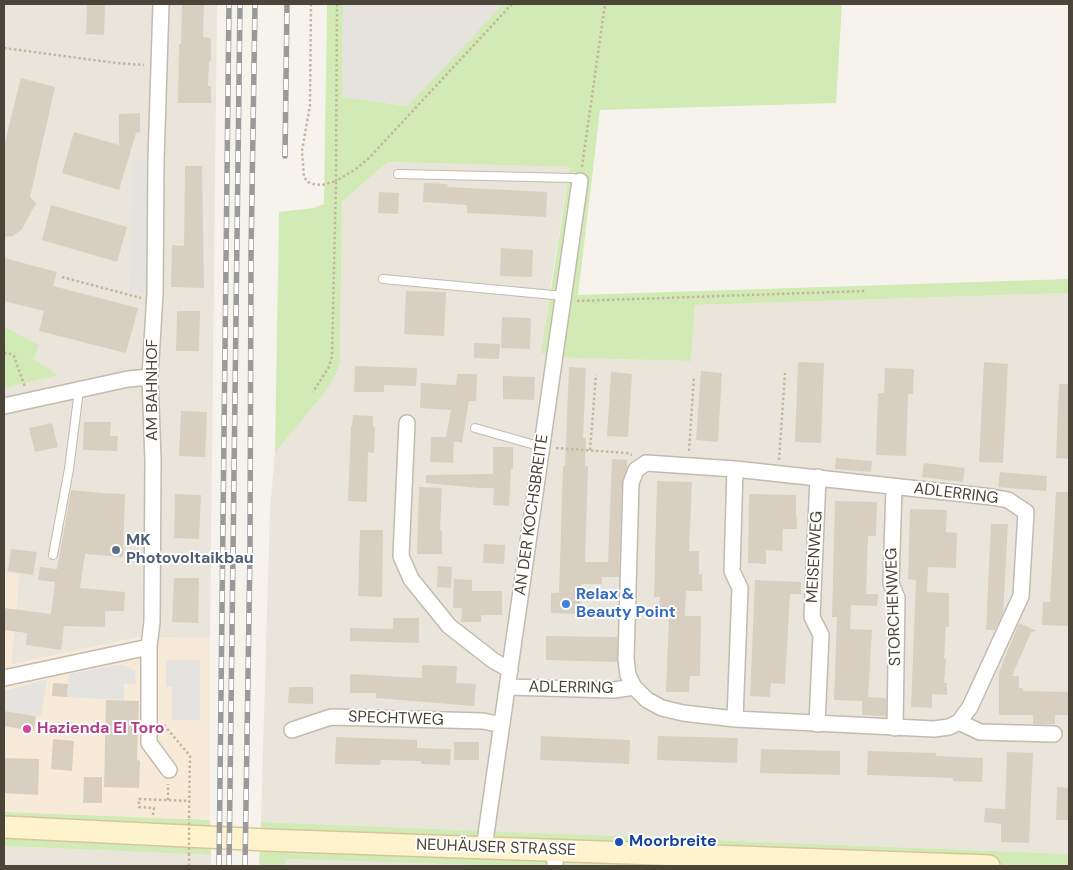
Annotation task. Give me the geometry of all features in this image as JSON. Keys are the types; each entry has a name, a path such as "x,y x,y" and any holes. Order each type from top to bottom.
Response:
{"main road":[{"name":"NEUHÄUSER STRASSE","path":"4,827 484,848 555,858 989,866"}],"street":[{"name":"AM BAHNHOF","path":"160,4 154,302 150,377 153,461 153,594 149,647 149,744 169,770"},
{"name":"AN DER KOCHSBREITE","path":"484,848 580,181"},
{"path":"4,406 128,379 150,377"},
{"path":"407,424 401,556 411,579 449,626 494,661 510,670"},
{"name":"ADLERRING","path":"646,463 735,469 1008,500 1026,512 1021,596 970,707 959,722 949,727 934,729 702,717 662,708 647,700 634,687 628,675 626,660 631,484 636,470 646,463"},
{"path":"735,469 732,571 740,588 735,720"},
{"name":"MEISENWEG","path":"817,724 820,636 812,618 818,477"},
{"name":"STORCHENWEG","path":"894,487 891,583 897,598 895,728"},
{"path":"4,678 149,647"},
{"name":"ADLERRING","path":"507,688 614,690 634,687"},
{"name":"SPECHTWEG","path":"292,730 331,717 483,721 502,726"},
{"path":"959,722 980,732 1054,734"}],"lane":[{"path":"398,174 573,178 580,181"},
{"path":"383,279 563,298"},
{"path":"52,555 69,469 79,390"},
{"path":"475,428 542,447"}],"path":[{"path":"311,4 310,105 302,151 304,177 308,182 322,185 336,181 356,170 369,158 512,4"},
{"path":"313,392 329,366 332,356 336,181 337,4"},
{"path":"580,181 605,4"},
{"path":"4,48 116,63 159,66"},
{"path":"62,276 154,302"},
{"path":"563,298 865,292"},
{"path":"4,353 14,356 30,400"},
{"path":"778,474 785,373"},
{"path":"590,450 596,375"},
{"path":"688,465 694,377"},
{"path":"542,447 627,453 646,463"},
{"path":"164,717 164,727 190,756 189,866"},
{"path":"154,815 154,808 139,807 139,799 190,801"}],"shaded area":[{"path":"4,4 217,4 210,638 139,637 11,665 19,575 4,573"},
{"path":"343,4 503,4 409,106 342,97"},
{"path":"132,159 156,160 155,293 130,291"},
{"path":"388,162 570,167 550,289 542,353 571,358 691,361 695,305 1069,293 1069,854 261,822 270,508 275,453 325,392 340,362 342,202"},
{"path":"4,573 19,575 11,664 139,637 210,638 210,820 4,812"},
{"path":"166,660 200,660 200,720 172,720 172,687 166,687"},
{"path":"122,665 135,670 136,684 124,684 124,700 67,697 69,674"},
{"path":"47,679 41,716 4,711 4,691"},
{"path":"4,846 211,855 211,866 4,866"},
{"path":"285,859 508,866 285,866"}],"green space":[{"path":"327,4 343,4 342,97 408,106 503,4 842,4 836,103 600,110 578,295 1069,279 1069,293 695,305 691,361 571,358 541,353 570,167 388,162 342,202 340,362 335,376 325,392 275,453 279,212 313,208 324,204"},
{"path":"4,327 39,345 33,359 58,375 4,388"},
{"path":"4,812 210,820 211,855 4,846"},
{"path":"261,822 1069,854 1069,866 508,866 286,859 285,866 259,866"}],"building":[{"path":"87,4 105,4 104,35 86,34"},
{"path":"182,4 204,4 203,37 211,38 208,86 211,86 211,103 178,103"},
{"path":"21,78 55,87 30,197 36,203 22,229 13,236 4,237 4,146"},
{"path":"140,113 140,132 136,133 119,190 62,173 74,132 119,145 119,114"},
{"path":"185,166 202,166 204,288 171,287 172,245 184,246"},
{"path":"424,183 448,184 447,187 547,192 546,217 467,213 467,205 423,202"},
{"path":"379,192 399,193 398,214 378,213"},
{"path":"51,205 127,227 117,262 42,240"},
{"path":"501,248 533,250 532,277 500,276"},
{"path":"4,258 57,272 53,286 138,308 126,353 39,331 44,311 4,301"},
{"path":"406,291 446,292 444,336 404,334"},
{"path":"177,311 200,311 199,351 176,351"},
{"path":"502,317 531,318 530,349 501,348"},
{"path":"474,343 500,344 499,359 474,358"},
{"path":"798,362 824,363 821,443 795,442"},
{"path":"984,362 1008,364 1003,463 979,462"},
{"path":"355,366 417,368 416,386 384,385 384,392 354,392"},
{"path":"569,367 586,368 583,438 586,438 585,466 588,466 585,562 608,562 612,459 627,460 627,468 622,483 619,577 602,577 602,584 581,584 580,614 551,613 551,593 559,593 563,466 565,466"},
{"path":"885,368 914,369 913,394 908,394 906,456 876,455 878,393 884,393"},
{"path":"701,371 722,373 718,442 696,440"},
{"path":"611,372 632,374 628,437 607,436"},
{"path":"457,374 477,374 476,401 469,401 462,443 454,441 453,463 430,462 431,437 446,437 451,410 420,408 421,383 456,385"},
{"path":"503,376 535,377 534,400 503,399"},
{"path":"1059,384 1069,384 1069,459 1056,458"},
{"path":"181,411 207,412 205,457 179,456"},
{"path":"353,415 373,416 373,427 375,427 374,453 368,452 367,502 348,501"},
{"path":"84,422 111,422 110,436 118,436 117,451 83,450"},
{"path":"52,423 58,447 35,452 29,428"},
{"path":"493,447 513,447 509,506 493,505 494,488 426,483 426,475 493,474"},
{"path":"836,458 872,461 871,472 835,469"},
{"path":"924,463 965,468 963,482 922,477"},
{"path":"1000,472 1047,476 1046,491 998,487"},
{"path":"657,481 692,482 689,551 699,551 699,574 702,574 702,591 686,591 685,616 701,616 700,676 690,676 689,692 666,692 669,615 659,615 660,597 654,597"},
{"path":"419,487 442,488 440,530 442,530 442,554 417,554"},
{"path":"71,490 125,494 123,557 85,554 80,588 125,592 124,611 105,611 105,627 64,626 61,650 26,645 27,633 4,630 4,608 51,614 55,582 38,580 40,567 57,569"},
{"path":"1056,492 1069,492 1069,626 1042,625 1043,602 1050,602"},
{"path":"175,494 201,495 199,539 174,538"},
{"path":"749,494 796,495 797,529 783,529 782,551 766,550 766,564 748,563"},
{"path":"835,501 877,502 876,536 868,536 866,594 878,594 877,606 851,605 850,629 872,630 868,697 886,698 886,716 862,715 862,701 834,700 837,617 832,617"},
{"path":"910,509 947,510 946,532 957,533 956,568 928,567 927,592 949,593 949,627 946,627 944,659 946,659 944,683 947,683 947,695 932,694 932,708 911,707 916,580 908,579"},
{"path":"991,524 1008,524 1003,613 995,630 986,630"},
{"path":"360,530 383,530 382,597 358,596"},
{"path":"484,544 505,545 504,564 483,563"},
{"path":"11,549 37,552 33,575 8,571"},
{"path":"438,566 452,567 451,588 437,587"},
{"path":"174,578 199,578 198,623 172,622"},
{"path":"454,579 472,580 472,591 502,591 502,615 481,615 481,622 461,622 462,608 453,608"},
{"path":"755,580 801,582 801,594 790,594 785,684 771,683 770,697 750,696"},
{"path":"393,618 419,618 419,643 350,641 350,628 393,629"},
{"path":"1019,623 1037,631 1031,632 1012,676 1019,676 1019,688 1023,688 1023,691 1069,692 1069,715 1055,715 1055,724 1033,724 1033,715 999,715 999,672"},
{"path":"546,636 617,637 617,662 546,660"},
{"path":"422,665 457,666 456,683 476,684 474,706 376,698 376,693 350,693 350,674 422,678"},
{"path":"53,683 68,684 67,697 52,696"},
{"path":"289,687 313,687 313,704 288,703"},
{"path":"106,700 139,701 137,760 140,761 139,788 104,787"},
{"name":"Hazienda El Toro","path":"4,711 36,716 34,731 4,726"},
{"path":"541,736 630,740 629,764 540,760"},
{"path":"658,736 738,738 737,763 657,760"},
{"path":"336,737 417,740 417,748 451,749 450,765 421,764 421,761 381,760 380,765 335,764"},
{"path":"53,739 74,741 72,771 51,769"},
{"path":"454,742 479,742 479,760 454,760"},
{"path":"761,749 840,751 840,775 760,773"},
{"path":"868,751 936,753 936,756 983,758 982,782 953,781 953,778 867,775"},
{"path":"1007,752 1033,753 1029,843 1001,842 1001,824 984,822 985,808 1005,809"},
{"path":"4,758 39,759 38,795 4,793"},
{"path":"84,777 102,777 102,803 83,803"},
{"path":"1057,787 1069,788 1069,820 1056,820"}],"railway":[{"path":"219,866 229,4"},
{"path":"229,866 240,4"},
{"path":"245,866 255,4"},
{"path":"285,156 287,4"}],"place":[{"name":"MK Photovoltaikbau","path":"116,550"},
{"name":"Relax & Beauty Point","path":"566,604"},
{"name":"Hazienda El Toro","path":"27,729"},
{"name":"Moorbreite","path":"619,842"}]}
